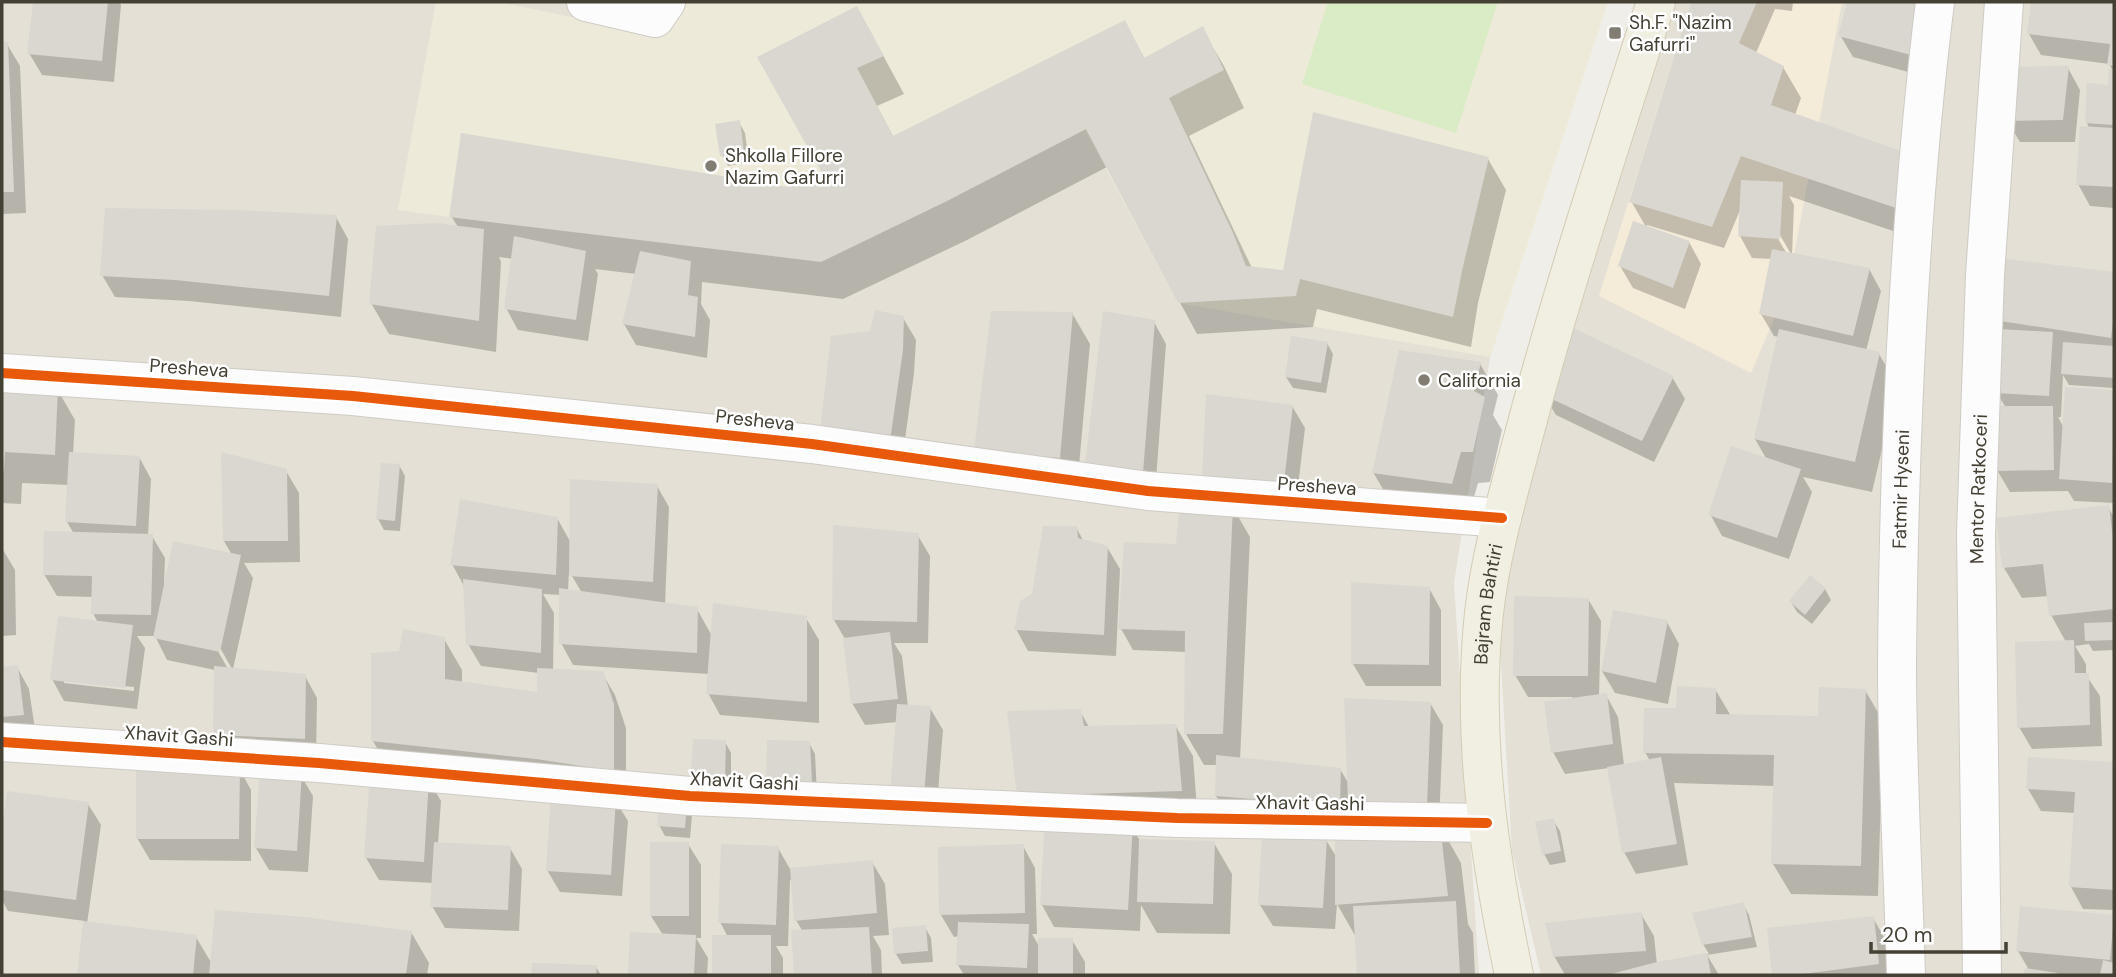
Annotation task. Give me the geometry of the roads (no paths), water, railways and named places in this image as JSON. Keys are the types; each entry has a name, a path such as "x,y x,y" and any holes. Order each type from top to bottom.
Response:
{"main road":[{"name":"Bajram Bahtiri","path":"1514,975 1498,901 1487,823 1479,712 1484,612 1502,518 1546,354 1656,2"}],"street":[{"path":"586,2 655,18 666,2"},
{"name":"Fatmir Hyseni","path":"1906,975 1897,664 1904,393 1925,81 1935,2"},
{"name":"Mentor Ratkoceri","path":"1982,975 1976,534 1985,275 2004,2"},
{"name":"Presheva","path":"2,373 379,399 812,444 1148,491 1502,518"},
{"name":"Xhavit Gashi","path":"2,742 319,763 690,796 1177,818 1487,823"}],"place":[{"name":"Sh.F. \"Nazim Gafurri\"","path":"1615,33"},
{"name":"Shkolla Fillore Nazim Gafurri","path":"711,166"},
{"name":"California","path":"1424,380"}]}
